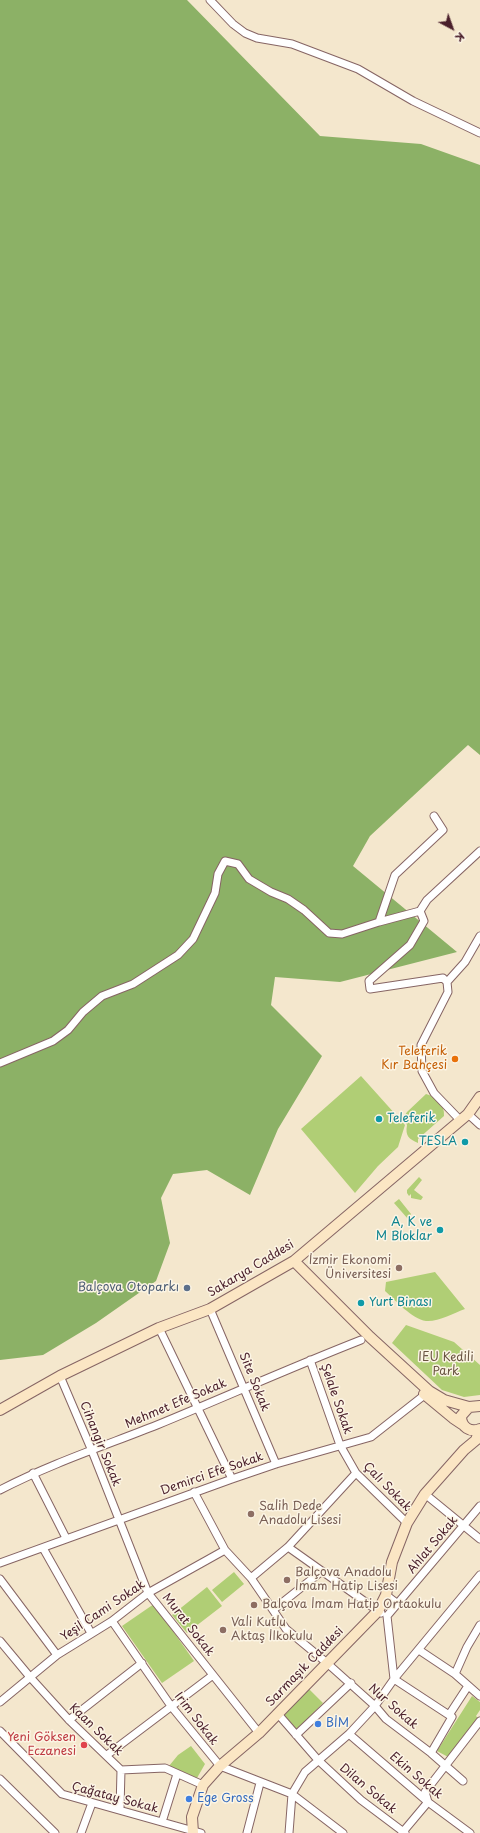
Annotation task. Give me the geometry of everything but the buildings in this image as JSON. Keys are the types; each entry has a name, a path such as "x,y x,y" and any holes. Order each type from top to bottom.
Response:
{"main road":[{"name":"Sakarya Caddesi","path":"0,1410 60,1376 159,1328 210,1309 294,1261 464,1117 480,1098"},
{"path":"294,1261 453,1418 465,1427 476,1431 480,1429"},
{"path":"427,1393 444,1400 476,1407"},
{"path":"464,1450 465,1427 462,1416 476,1407"},
{"name":"Sarmaşık Caddesi","path":"195,1832 192,1817 203,1785 220,1766 278,1714 378,1611 386,1596 392,1562 407,1523 425,1494 464,1450 476,1440 480,1429"}],"street":[{"path":"210,0 233,24 246,33 257,38 292,44 358,69 413,101 480,133"},
{"path":"378,922 395,875 443,830 434,816"},
{"path":"0,1063 53,1041 68,1030 83,1012 102,996 133,984 178,956 197,933 215,893 218,874 225,861 238,864 249,879 271,892 288,899 304,910 329,933 342,934 378,922 420,911 427,900 480,851"},
{"path":"420,911 424,921 410,945 369,981 370,989 442,978 447,982 448,992 421,1045 422,1071 434,1093 464,1117 480,1125"},
{"path":"447,982 465,962 480,936"},
{"name":"Site Sokak","path":"210,1309 276,1464"},
{"path":"159,1328 232,1479"},
{"name":"Mehmet Efe Sokak","path":"0,1490 33,1473 92,1451 361,1340"},
{"name":"Şelale Sokak","path":"310,1360 340,1445"},
{"name":"Cihangir Sokak","path":"60,1376 119,1520"},
{"name":"Demirci Efe Sokak","path":"0,1563 194,1492 276,1464 371,1437 427,1393"},
{"name":"Çalı Sokak","path":"340,1445 356,1472 407,1523"},
{"path":"250,1578 288,1547 356,1472"},
{"path":"33,1473 66,1538"},
{"name":"Nur Sokak","path":"194,1492 225,1550 250,1578 286,1629 327,1662 375,1706 386,1719 432,1753 463,1781"},
{"name":"Çalı Sokak","path":"425,1494 480,1539"},
{"name":"Ahlat Sokak","path":"387,1616 480,1506"},
{"name":"Murat Sokak","path":"119,1520 148,1593 259,1732"},
{"path":"288,1547 387,1616 394,1679"},
{"path":"43,1548 91,1633"},
{"name":"Yeşil Cami Sokak","path":"0,1702 58,1656 91,1633 112,1621 148,1593 225,1550"},
{"path":"272,1610 322,1571"},
{"path":"289,1833 292,1794 305,1772 349,1734 375,1706 394,1679 480,1575"},
{"path":"0,1579 58,1656"},
{"path":"386,1596 398,1604"},
{"name":"Irim Sokak","path":"112,1621 171,1706 220,1766 260,1783 292,1794 343,1833"},
{"path":"455,1674 467,1647 480,1625"},
{"name":"Kaan Sokak","path":"0,1641 69,1720 121,1770 165,1768 203,1785"},
{"path":"419,1650 455,1674 480,1695"},
{"path":"69,1720 142,1663"},
{"path":"107,1755 213,1675"},
{"path":"394,1679 452,1717 432,1753"},
{"path":"296,1735 351,1684"},
{"path":"449,1715 468,1686"},
{"path":"278,1714 318,1760"},
{"path":"404,1833 428,1802 425,1792 480,1721"},
{"name":"Çağatay Sokak","path":"0,1731 62,1794 195,1832"},
{"name":"Ekin Sokak","path":"349,1734 428,1802 470,1833"},
{"name":"Dilan Sokak","path":"318,1760 361,1800 404,1833"},
{"path":"120,1810 121,1770"},
{"path":"162,1822 177,1774"},
{"path":"0,1779 55,1833"},
{"path":"246,1833 260,1783"},
{"path":"81,1833 92,1803"}],"green space":[{"path":"0,0 187,0 320,136 421,144 480,165 480,755 468,745 370,836 353,866 457,952 340,982 275,977 271,1005 322,1056 278,1129 250,1195 207,1170 173,1174 161,1198 170,1243 156,1281 96,1323 43,1355 0,1360"},
{"path":"361,1076 405,1125 398,1147 378,1166 355,1193 301,1129"},
{"path":"426,1094 439,1102 443,1108 444,1116 418,1139 418,1143 408,1137 407,1125 403,1118 407,1112"},
{"path":"419,1177 422,1180 414,1190 423,1197 421,1200 411,1198 411,1194 409,1196 407,1193 407,1190"},
{"path":"399,1199 411,1214 408,1219 394,1203"},
{"path":"435,1272 465,1309 441,1319 431,1321 421,1320 410,1313 385,1291 386,1282"},
{"name":"IEU Kedili Park","path":"406,1325 454,1342 480,1365 480,1395 464,1397 442,1390 392,1343"},
{"path":"234,1572 244,1584 222,1602 212,1590"},
{"path":"207,1587 222,1606 187,1633 172,1615"},
{"path":"154,1604 194,1661 162,1683 122,1626"},
{"path":"309,1689 323,1703 297,1730 284,1715"},
{"path":"472,1696 480,1702 480,1710 476,1716 479,1719 450,1758 437,1751"},
{"path":"191,1746 205,1764 197,1778 169,1766 178,1755"}],"place":[{"name":"Teleferik Kır Bahçesi","path":"455,1059"},
{"name":"Teleferik","path":"379,1119"},
{"name":"TESLA","path":"465,1142"},
{"name":"A, K ve M Bloklar","path":"440,1230"},
{"name":"İzmir Ekonomi Üniversitesi","path":"399,1268"},
{"name":"Balçova Otoparkı","path":"187,1288"},
{"name":"Yurt Binası","path":"361,1303"},
{"name":"Salih Dede Anadolu Lisesi","path":"251,1514"},
{"name":"Balçova Anadolu İmam Hatip Lisesi","path":"287,1580"},
{"name":"Balçova İmam Hatip Ortaokulu","path":"254,1605"},
{"name":"Vali Kutlu Aktaş İlkokulu","path":"223,1630"},
{"name":"BİM","path":"318,1724"},
{"name":"Yeni Göksen Eczanesi","path":"84,1745"},
{"name":"Ege Gross","path":"189,1799"}]}
